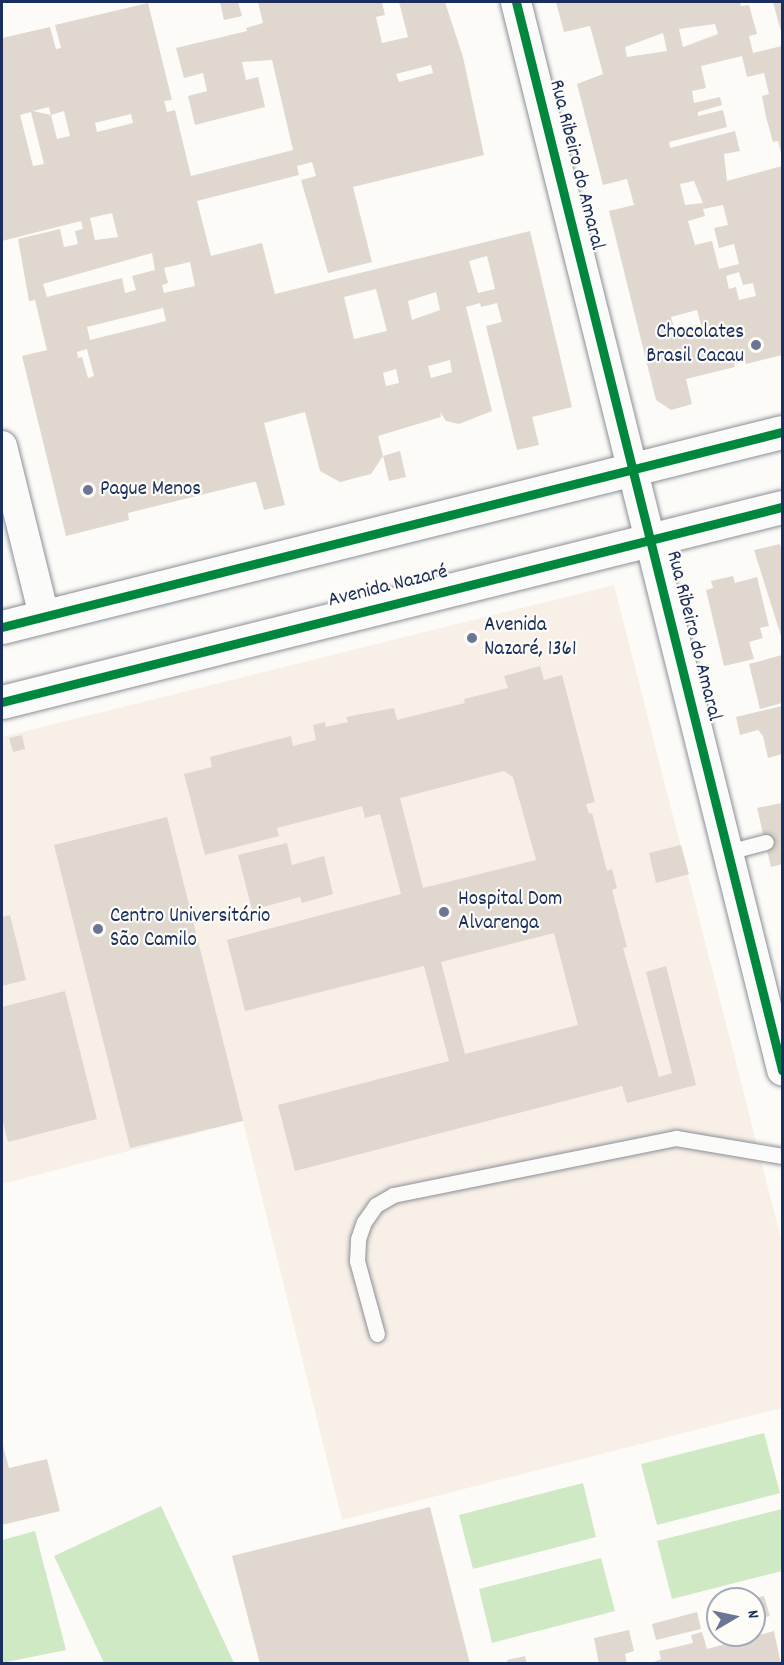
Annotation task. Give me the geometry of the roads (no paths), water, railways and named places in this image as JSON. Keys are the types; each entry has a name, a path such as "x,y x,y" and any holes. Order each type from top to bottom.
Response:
{"main road":[{"path":"2,627 783,432"},
{"name":"Avenida Nazaré","path":"2,702 783,507"}],"street":[{"name":"Rua Ribeiro do Amaral","path":"516,2 783,1070"},
{"path":"2,446 44,616"}],"lane":[{"path":"728,852 766,842"},
{"path":"377,1334 357,1261 358,1239 364,1222 376,1205 393,1195 676,1138 783,1156"}],"place":[{"name":"Chocolates Brasil Cacau","path":"756,345"},
{"name":"Pague Menos","path":"88,490"},
{"name":"Avenida Nazaré, 1361","path":"472,638"},
{"name":"Hospital Dom Alvarenga","path":"444,912"},
{"name":"Centro Universitário São Camilo","path":"98,929"}]}
